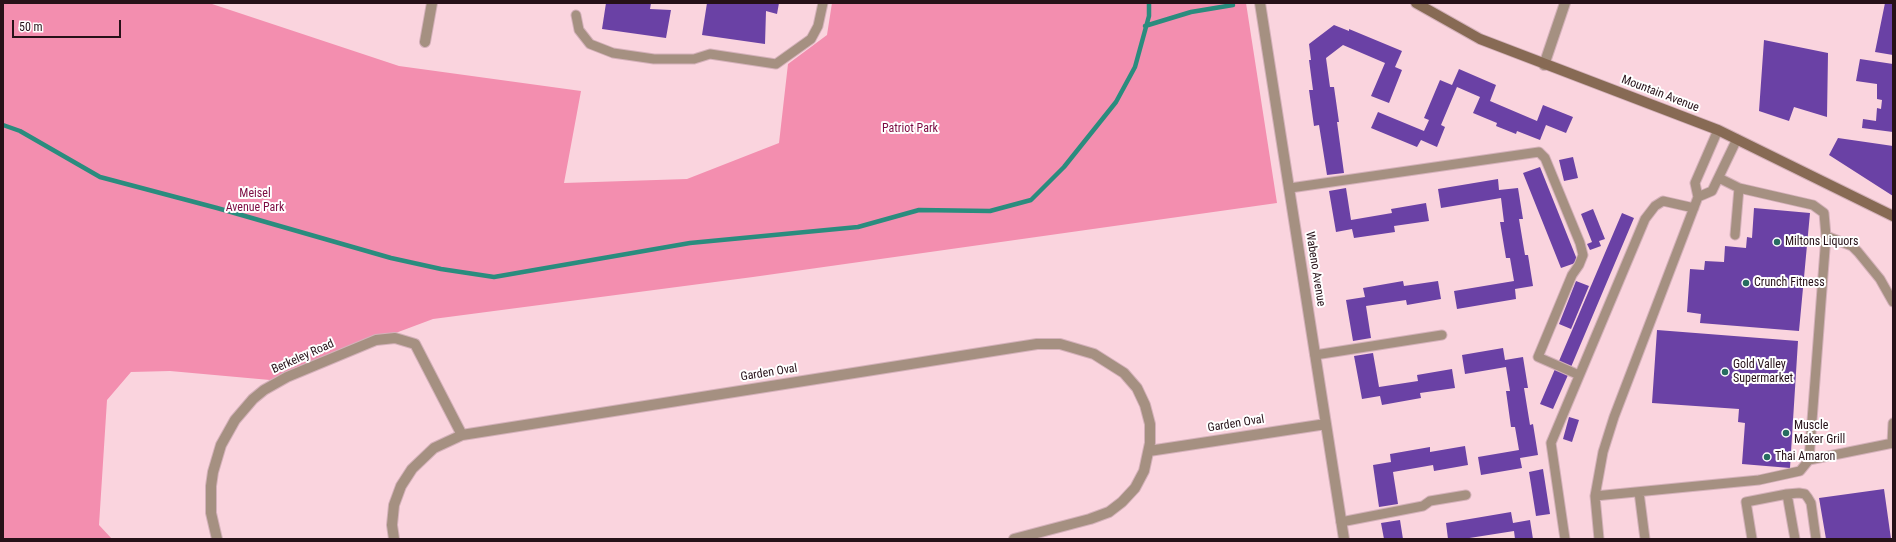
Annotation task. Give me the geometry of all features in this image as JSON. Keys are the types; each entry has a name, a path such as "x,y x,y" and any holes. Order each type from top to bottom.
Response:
{"street":[{"path":"425,42 432,3"},
{"name":"Wabeno Avenue","path":"1260,3 1344,539"},
{"name":"Mountain Avenue","path":"1416,3 1480,38 1544,65 1718,130 1893,216"},
{"path":"1544,65 1565,3"},
{"name":"Berkeley Road","path":"217,539 211,513 211,486 214,465 221,445 227,432 243,409 264,390 286,377 376,340 395,338 414,344 462,435"},
{"name":"Garden Oval","path":"394,539 392,525 394,505 401,486 412,468 434,448 462,435 1037,344 1060,344 1083,349 1105,359 1124,373 1137,388 1145,405 1150,424 1149,451 1144,471 1135,488 1122,502 1109,512 1084,521 1014,539"},
{"name":"Garden Oval","path":"1149,451 1326,424"}],"lane":[{"path":"576,15 579,30 590,44 613,53 654,59 694,59 710,54 776,64 811,39 818,26 823,3"},
{"path":"1599,539 1595,496 1602,452 1698,198 1695,182 1718,130"},
{"path":"1698,198 1712,191 1737,139"},
{"path":"1290,188 1539,152 1545,158 1580,243 1583,255 1579,265 1572,275 1538,357 1579,376"},
{"path":"1719,178 1739,188 1813,204 1824,213 1826,236 1809,460"},
{"path":"1735,234 1739,188"},
{"path":"1565,539 1551,443 1645,219 1655,206 1664,201 1694,208"},
{"path":"1826,236 1852,246 1880,279 1893,302"},
{"path":"1315,354 1442,335"},
{"path":"1595,496 1730,483 1786,475 1800,470 1809,460 1892,443 1893,423"},
{"path":"1639,492 1645,539"},
{"path":"1752,539 1746,502 1798,493 1805,494 1811,503 1816,539"},
{"path":"1788,494 1795,539"},
{"path":"1341,522 1424,506 1430,501 1466,495"}],"green space":[{"path":"3,3 209,3 399,66 581,91 564,183 687,179 779,143 788,64 827,35 832,3 1246,3 1277,203 753,277 433,319 270,380 170,371 131,372 107,400 99,525 112,539 3,539"}],"building":[{"path":"606,3 651,3 650,9 671,10 666,38 602,29"},
{"path":"707,3 779,3 777,14 766,11 765,44 702,35"},
{"path":"1885,3 1893,3 1893,55 1875,52"},
{"path":"1334,25 1349,31 1349,29 1402,51 1395,67 1402,70 1389,103 1371,96 1385,63 1343,45 1326,58 1330,87 1334,87 1344,173 1327,175 1319,125 1314,126 1309,90 1313,90 1309,60 1311,60 1309,44"},
{"path":"1764,40 1828,53 1827,117 1794,107 1789,121 1759,111"},
{"path":"1860,59 1893,64 1893,132 1862,128 1863,119 1876,121 1877,108 1881,109 1882,100 1877,99 1877,84 1856,81"},
{"path":"1459,69 1496,85 1490,101 1537,121 1543,105 1573,117 1566,133 1546,125 1540,140 1517,131 1516,134 1496,126 1497,123 1473,113 1480,97 1457,87 1441,125 1445,127 1437,147 1421,140 1417,147 1371,128 1378,112 1424,131 1429,120 1424,118 1440,80 1452,85"},
{"path":"1838,138 1893,146 1893,196 1829,155"},
{"path":"1573,157 1578,178 1564,181 1559,160"},
{"path":"1540,167 1578,262 1561,268 1523,173"},
{"path":"1498,179 1499,190 1518,188 1523,219 1519,219 1525,255 1528,255 1533,286 1515,289 1516,299 1457,309 1454,291 1514,281 1510,258 1506,258 1500,222 1504,222 1501,198 1441,208 1438,189"},
{"path":"1346,188 1351,220 1392,213 1391,209 1426,203 1429,221 1394,226 1395,232 1354,238 1352,229 1336,232 1329,191"},
{"name":"Crunch Fitness","path":"1754,208 1810,213 1799,331 1700,323 1701,314 1687,312 1690,269 1704,270 1705,261 1724,262 1725,246 1746,248 1747,237 1752,238"},
{"path":"1593,209 1605,239 1599,241 1601,246 1590,250 1587,244 1592,242 1581,214"},
{"path":"1622,213 1634,218 1571,367 1559,361"},
{"path":"1403,281 1404,286 1438,281 1441,299 1407,305 1406,300 1366,306 1371,338 1353,341 1346,300 1365,297 1363,288"},
{"path":"1576,281 1589,286 1571,329 1559,324"},
{"name":"Gold Valley Supermarket","path":"1657,330 1798,341 1790,468 1742,464 1745,423 1738,422 1739,409 1652,403"},
{"path":"1503,348 1505,360 1523,357 1528,388 1524,388 1530,425 1533,424 1538,455 1520,458 1522,468 1481,475 1478,457 1519,450 1515,427 1511,427 1506,391 1510,391 1506,367 1465,374 1462,355"},
{"path":"1373,353 1379,387 1418,381 1417,375 1452,369 1455,388 1420,393 1421,398 1382,405 1380,396 1362,399 1354,356"},
{"path":"1555,369 1568,375 1553,409 1540,404"},
{"path":"1569,417 1579,420 1572,442 1563,439"},
{"path":"1465,446 1468,465 1434,471 1433,465 1393,472 1398,504 1379,507 1373,465 1391,462 1390,454 1430,447 1430,452"},
{"path":"1543,469 1550,514 1536,516 1529,472"},
{"path":"1884,489 1891,539 1826,539 1819,498"},
{"path":"1511,512 1513,523 1530,520 1533,539 1515,539 1514,531 1463,539 1448,539 1446,523"},
{"path":"1400,520 1403,539 1384,539 1381,523"}],"waterway":[{"path":"3,125 20,131 100,177 217,208 391,258 441,269 494,277 690,243 858,227 919,210 990,211 1031,200 1064,167 1116,102 1135,67 1149,16 1149,3"},
{"path":"1145,26 1191,12 1233,5"}],"place":[{"name":"Miltons Liquors","path":"1777,242"},
{"name":"Crunch Fitness","path":"1746,283"},
{"name":"Gold Valley Supermarket","path":"1725,372"},
{"name":"Muscle Maker Grill","path":"1786,433"},
{"name":"Thai Amaron","path":"1767,457"}],"park label":[{"name":"Patriot Park","path":"910,129"},
{"name":"Meisel Avenue Park","path":"255,201"}]}
